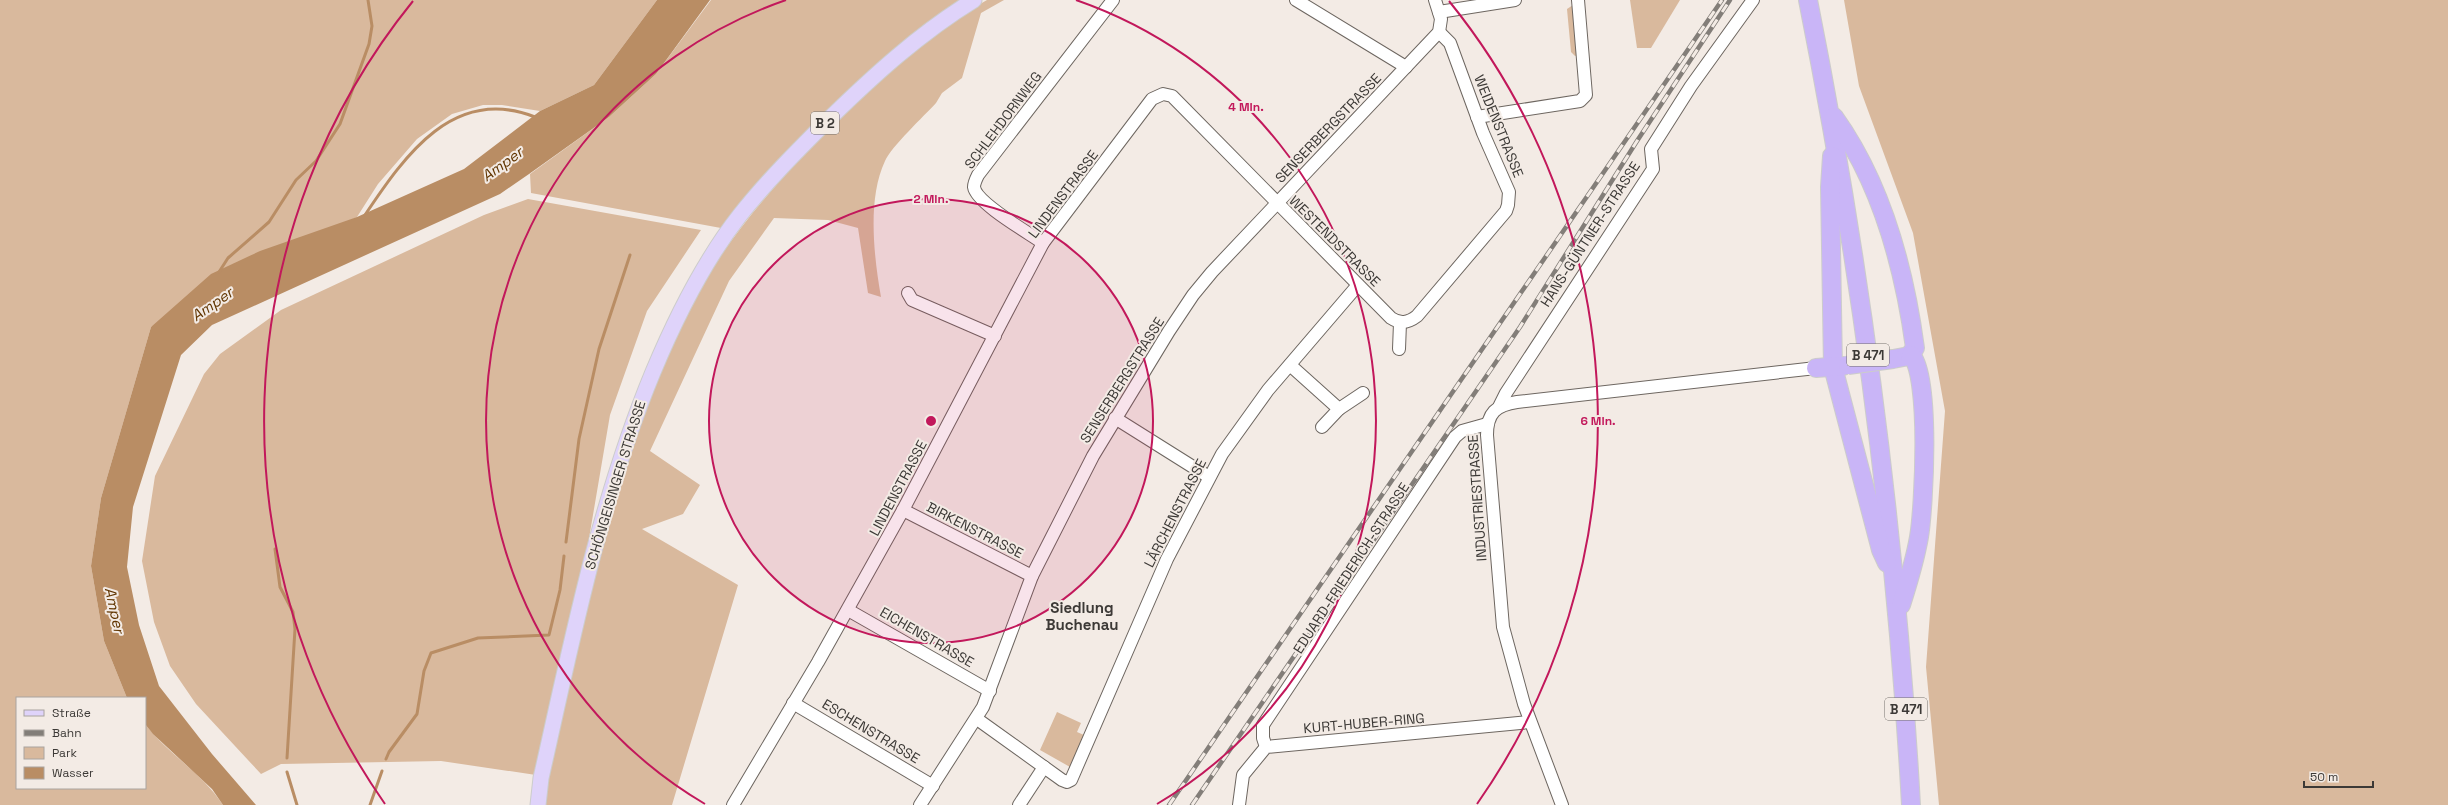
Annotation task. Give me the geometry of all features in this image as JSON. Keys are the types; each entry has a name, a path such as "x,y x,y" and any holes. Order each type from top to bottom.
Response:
{"highway":[{"name":"B 471","path":"1808,0 1832,121 1870,367 1896,582 1911,805"},
{"path":"1832,121 1851,140 1881,204 1894,241 1910,306 1915,348 1911,355 1893,359 1832,367"},
{"path":"1832,121 1830,187 1832,367 1881,550 1896,582"},
{"path":"1898,613 1919,537 1925,438 1918,367 1911,355"}],"main road":[{"name":"SCHÖNGEISINGER STRASSE","path":"538,805 541,778 592,554 631,423 673,323 702,272 739,216 818,130 892,59 930,29 974,0"}],"street":[{"name":"SCHLEHDORNWEG","path":"1043,243 986,203 975,191 974,183 978,175 1113,0"},
{"path":"1296,0 1406,67"},
{"path":"1435,0 1442,25 1439,32"},
{"path":"1439,12 1515,0"},
{"path":"1477,117 1580,101 1586,95 1578,0"},
{"name":"HANS-GÜNTNER-STRASSE","path":"1500,405 1506,393 1579,278 1653,169 1652,149 1691,86 1753,0"},
{"name":"SENSERBERGSTRASSE","path":"920,805 977,719 990,691 1032,576 1079,481 1115,418 1193,295 1276,203 1439,32"},
{"name":"WEIDENSTRASSE","path":"1400,323 1409,322 1417,316 1508,205 1507,185 1477,117 1450,43 1439,32"},
{"name":"LINDENSTRASSE","path":"738,803 903,510 1043,243 1152,99 1162,94"},
{"name":"WESTENDSTRASSE","path":"1162,94 1172,96 1391,318 1400,323"},
{"name":"LÄRCHENSTRASSE","path":"1044,767 1067,782 1075,776 1167,559 1209,478 1238,430 1290,365 1358,285"},
{"path":"908,292 912,300 995,336"},
{"path":"1399,349 1400,323"},
{"path":"1290,365 1339,409"},
{"path":"1500,405 1832,367"},
{"path":"1322,427 1339,409 1363,393"},
{"name":"INDUSTRIESTRASSE","path":"1500,405 1492,412 1487,424 1490,480 1503,627 1530,722 1562,805"},
{"path":"1115,418 1209,478"},
{"name":"EDUARD-FRIEDERICH-STRASSE","path":"1266,748 1263,738 1264,725 1455,437 1462,431 1487,424"},
{"name":"BIRKENSTRASSE","path":"903,510 1032,576"},
{"name":"EICHENSTRASSE","path":"848,610 990,691"},
{"name":"ESCHENSTRASSE","path":"793,703 933,786"},
{"path":"977,719 1044,767 1019,805"},
{"name":"KURT-HUBER-RING","path":"1266,748 1530,722"},
{"path":"1239,805 1243,775 1266,748"}],"green space":[{"path":"0,0 657,0 594,85 540,111 502,105 483,105 452,114 417,139 378,184 357,217 151,327 101,498 91,566 104,641 127,697 16,697 16,789 146,789 146,725 164,745 205,783 223,805 0,805"},
{"path":"711,0 960,0 894,51 833,106 776,165 721,228 531,193 530,174 609,117 656,74"},
{"path":"987,0 1004,0 981,13 962,78 942,93 936,103 888,155 879,176 874,210 874,246 881,297 868,293 858,228 828,220 774,218 729,281 650,451 700,485 683,514 642,529 738,585 672,805 543,805 546,780 606,531 637,433 676,332 695,296 732,239 776,185 799,160 879,82 913,52 949,24"},
{"path":"1630,0 1680,0 1651,48 1637,48"},
{"path":"1844,0 2448,0 2448,805 1939,805 1926,667 1945,411 1913,233 1859,86"},
{"path":"1573,5 1578,55 1575,56 1571,52 1567,9"},
{"path":"528,199 701,230 647,311 610,415 586,556 536,775 441,761 281,764 261,774 196,704 170,666 154,622 142,561 155,476 204,374 220,354 281,310 484,215"},
{"path":"1057,712 1081,723 1077,732 1084,735 1070,767 1040,750"}],"water":[{"name":"Amper","path":"657,0 710,0 656,74 609,117 500,194 212,325 181,355 133,507 127,567 139,625 159,686 212,754 256,805 223,805 212,789 153,734 146,725 146,697 127,697 104,641 91,566 101,498 151,327 211,274 260,251 357,217 464,169 540,111 594,85"}],"waterway":[{"path":"219,272 228,258 269,222 296,180 316,161 340,124 369,44 372,26 368,0"},
{"path":"365,215 380,192 415,149 435,132 456,118 480,110 506,110 535,117"},
{"path":"566,542 579,439 599,349 630,255"},
{"path":"275,549 280,587 293,612 295,629 287,758"},
{"path":"386,759 389,752 417,714 424,671 431,653 478,638 549,635 560,590 564,556"},
{"path":"370,805 382,771"},
{"path":"287,772 297,805"}],"railway":[{"path":"1169,805 1722,0"},
{"path":"1192,805 1520,327 1637,141 1730,0"}],"district":[{"name":"Siedlung Buchenau","path":"1082,616"}]}
